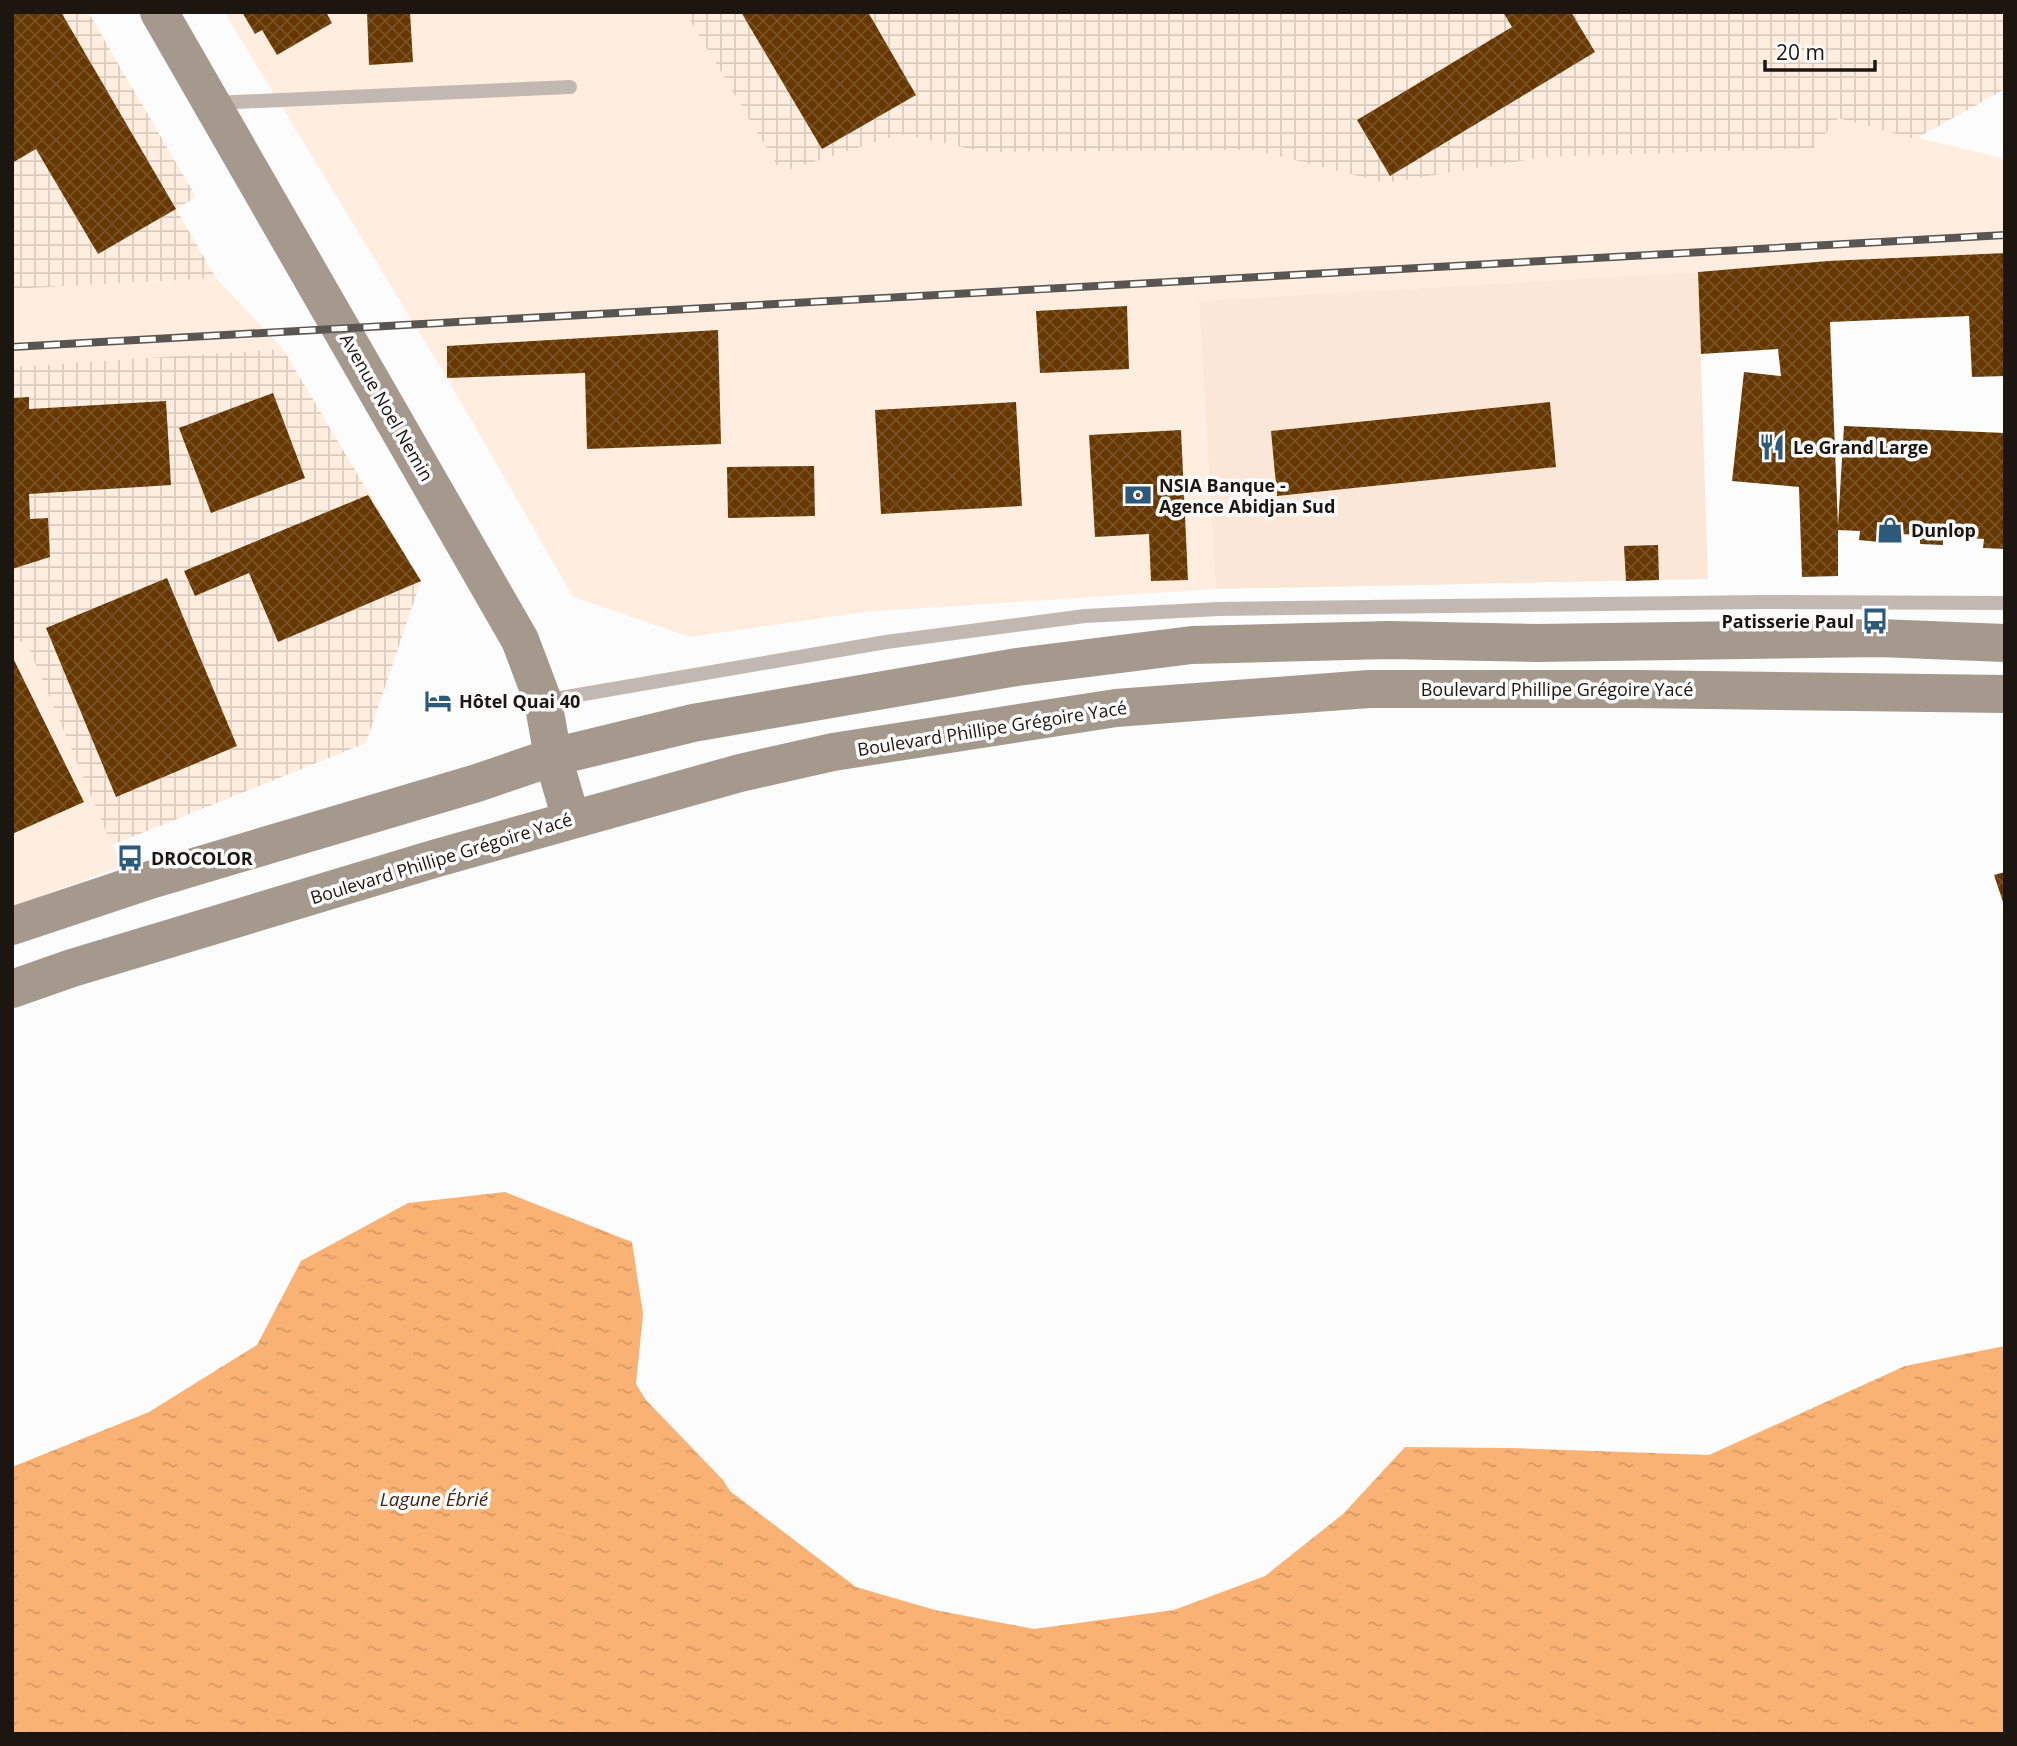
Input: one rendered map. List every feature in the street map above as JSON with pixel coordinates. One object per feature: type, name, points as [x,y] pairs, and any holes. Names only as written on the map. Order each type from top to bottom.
[{"type":"main road","name":"Avenue Noel Nemin","points":[[159,12],[520,640],[543,701],[553,757],[571,819]]},
{"type":"main road","points":[[12,926],[150,880],[464,787],[553,757],[693,723],[1017,667],[1192,645],[1390,640],[1538,643],[1879,638],[2005,643]]},
{"type":"main road","name":"Boulevard Phillipe Grégoire Yacé","points":[[12,989],[72,968],[571,819],[740,773],[833,752],[1116,708],[1369,689],[1637,689],[2005,694]]},
{"type":"lane","points":[[211,103],[570,86]]},
{"type":"lane","points":[[543,701],[886,642],[1085,617],[1219,609],[1761,602],[2005,603]]},
{"type":"shaded area","points":[[12,12],[88,12],[196,197],[176,209],[216,278],[12,289]]},
{"type":"shaded area","points":[[224,12],[685,12],[781,171],[901,134],[984,152],[1254,150],[1386,183],[1546,157],[1838,118],[2005,159],[2005,253],[1828,261],[1698,272],[1200,301],[1216,589],[864,612],[690,637],[573,597],[447,378]]},
{"type":"shaded area","points":[[685,12],[2005,12],[2005,89],[1915,139],[1838,118],[1814,148],[1546,157],[1386,183],[1254,150],[984,152],[901,134],[781,172]]},
{"type":"shaded area","points":[[1698,272],[1708,579],[1216,589],[1199,301]]},
{"type":"shaded area","points":[[216,278],[283,349],[12,367],[12,289]]},
{"type":"shaded area","points":[[283,349],[421,581],[366,743],[112,845],[25,639],[12,649],[12,367]]},
{"type":"shaded area","points":[[25,638],[122,866],[12,907],[12,649]]},
{"type":"water","name":"Lagune Ébrié","points":[[505,1192],[632,1242],[643,1314],[636,1384],[646,1400],[723,1480],[730,1491],[856,1587],[935,1610],[1034,1629],[1174,1610],[1265,1576],[1343,1514],[1405,1447],[1709,1455],[1905,1366],[2005,1346],[2005,1734],[12,1734],[12,1467],[149,1412],[257,1345],[301,1261],[408,1203]]},
{"type":"building","points":[[12,12],[61,12],[176,209],[98,254],[36,149],[12,163]]},
{"type":"building","points":[[242,12],[326,12],[332,23],[277,55],[262,30],[255,34]]},
{"type":"building","points":[[367,12],[410,12],[413,62],[369,65]]},
{"type":"building","points":[[741,12],[868,12],[916,95],[822,149]]},
{"type":"building","points":[[1503,12],[1571,12],[1595,52],[1390,176],[1357,120],[1512,27]]},
{"type":"building","points":[[2005,253],[2005,376],[1972,377],[1969,316],[1830,322],[1838,526],[1844,426],[2005,433],[2005,549],[1983,548],[1984,539],[1943,536],[1943,545],[1920,544],[1920,535],[1879,533],[1879,542],[1859,540],[1860,531],[1838,530],[1838,576],[1802,577],[1799,487],[1732,481],[1744,372],[1781,376],[1778,349],[1701,354],[1698,272],[1828,261]]},
{"type":"building","points":[[1127,306],[1129,369],[1040,373],[1036,311]]},
{"type":"building","points":[[718,330],[721,444],[587,449],[585,373],[447,378],[447,346]]},
{"type":"building","points":[[273,393],[305,478],[211,513],[179,428]]},
{"type":"building","points":[[29,397],[29,409],[166,401],[171,485],[29,494],[30,519],[48,518],[50,557],[12,569],[12,398]]},
{"type":"building","points":[[1016,402],[1022,506],[881,514],[875,410]]},
{"type":"building","points":[[1550,402],[1556,467],[1277,496],[1271,431]]},
{"type":"building","points":[[1181,430],[1188,580],[1151,581],[1149,534],[1095,537],[1089,435]]},
{"type":"building","points":[[814,466],[815,516],[728,518],[727,467]]},
{"type":"building","points":[[368,495],[421,581],[278,642],[249,573],[195,596],[184,571]]},
{"type":"building","points":[[1658,545],[1659,580],[1626,581],[1624,546]]},
{"type":"building","points":[[167,578],[237,746],[116,797],[46,628]]},
{"type":"building","points":[[12,656],[84,802],[12,834]]},
{"type":"building","points":[[2005,872],[2005,905],[2004,905],[1994,875]]},
{"type":"railway","points":[[12,347],[2005,235]]},
{"type":"place","name":"Le Grand Large","points":[[1772,447]]},
{"type":"place","name":"NSIA Banque - Agence Abidjan Sud","points":[[1138,495]]},
{"type":"place","name":"Dunlop","points":[[1890,530]]},
{"type":"place","name":"Patisserie Paul","points":[[1875,621]]},
{"type":"place","name":"Hôtel Quai 40","points":[[438,701]]},
{"type":"place","name":"DROCOLOR","points":[[130,858]]}]
